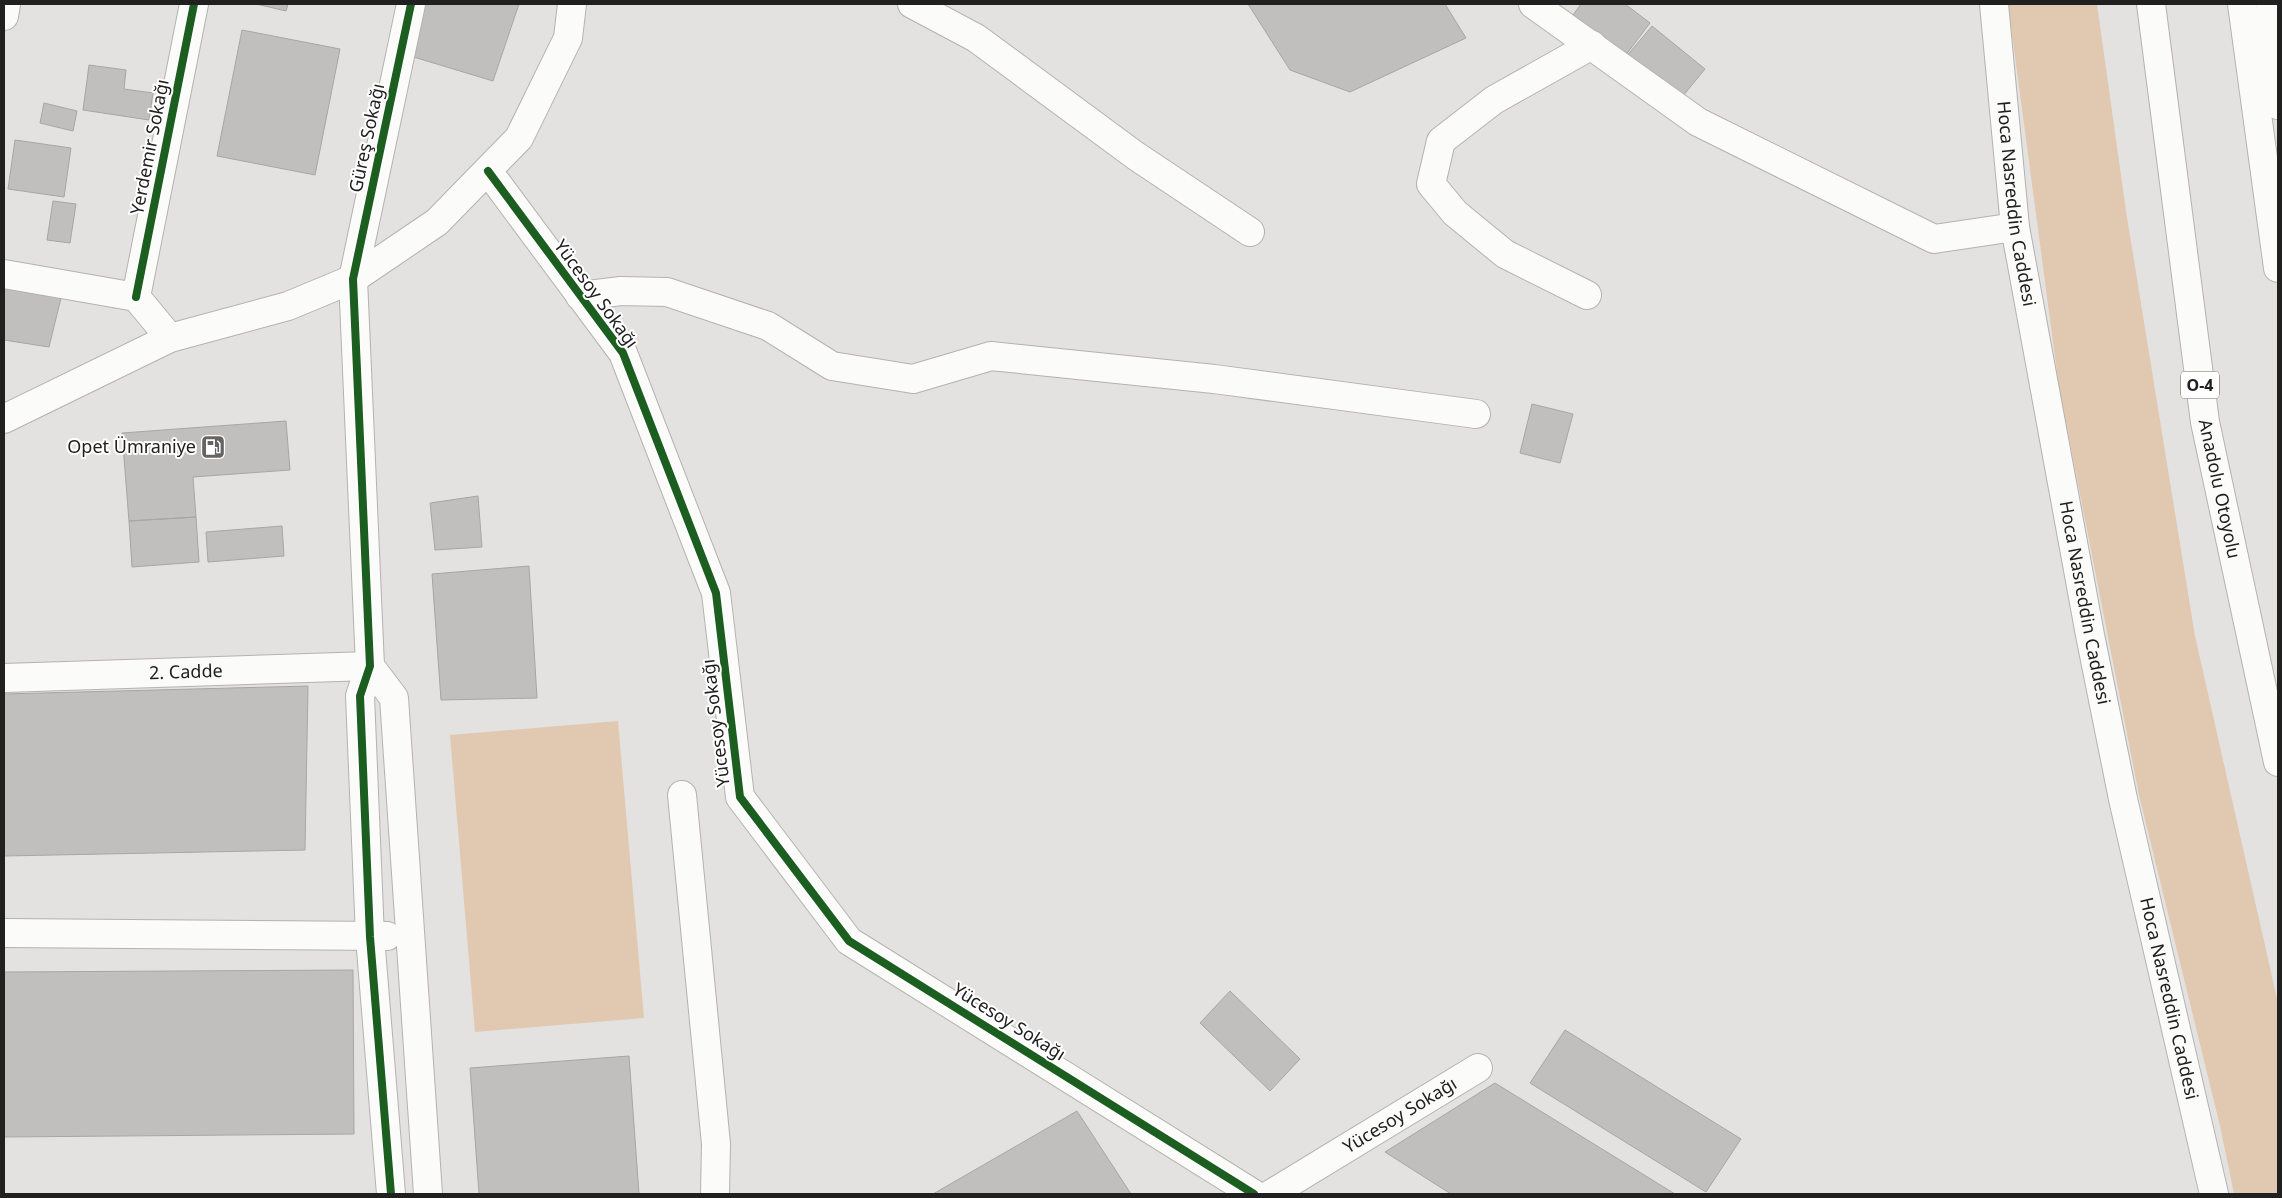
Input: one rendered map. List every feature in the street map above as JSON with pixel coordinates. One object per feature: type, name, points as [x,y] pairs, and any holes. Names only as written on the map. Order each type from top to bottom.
[{"type":"main road","points":[[4,16],[6,4]]},
{"type":"main road","name":"Yerdemir Sokağı","points":[[136,297],[194,4]]},
{"type":"main road","name":"Güreş Sokağı","points":[[370,666],[353,279],[411,4]]},
{"type":"main road","points":[[4,419],[170,338],[288,306],[353,279],[437,222],[520,138],[568,38],[572,4]]},
{"type":"main road","points":[[912,4],[976,38],[1136,156],[1250,232]]},
{"type":"main road","points":[[1533,4],[1698,122],[1934,239],[2015,227]]},
{"type":"main road","name":"Hoca Nasreddin Caddesi","points":[[1994,4],[2015,227],[2123,800],[2214,1194]]},
{"type":"main road","name":"Anadolu Otoyolu","points":[[2151,4],[2205,422],[2278,762]]},
{"type":"main road","points":[[2242,4],[2278,268]]},
{"type":"main road","points":[[2270,4],[2278,105]]},
{"type":"main road","points":[[1587,294],[1505,254],[1454,213],[1432,184],[1441,141],[1494,100],[1592,46]]},
{"type":"main road","name":"Yücesoy Sokağı","points":[[488,171],[623,353],[716,593],[740,797],[850,940],[1254,1194]]},
{"type":"main road","points":[[4,274],[136,297],[170,338]]},
{"type":"main road","points":[[580,296],[621,291],[667,292],[768,326],[832,366],[913,379],[991,356],[1214,379],[1476,414]]},
{"type":"main road","points":[[370,666],[394,698],[428,1194]]},
{"type":"main road","points":[[370,666],[360,696],[370,936],[391,1194]]},
{"type":"main road","name":"2. Cadde","points":[[4,678],[370,666]]},
{"type":"main road","points":[[682,795],[716,1144],[715,1194]]},
{"type":"main road","points":[[4,933],[409,936]]},
{"type":"main road","name":"Yücesoy Sokağı","points":[[1271,1194],[1478,1068]]},
{"type":"shaded area","points":[[2008,4],[2097,4],[2126,211],[2195,636],[2278,1003],[2278,1194],[2234,1194],[2220,1126],[2139,795],[2059,387]]},
{"type":"shaded area","points":[[618,721],[644,1018],[475,1032],[450,735]]},
{"type":"building","points":[[256,4],[288,4],[286,11]]},
{"type":"building","points":[[421,4],[519,4],[493,81],[407,55]]},
{"type":"building","points":[[1248,4],[1445,4],[1466,38],[1350,92],[1290,70]]},
{"type":"building","points":[[1581,4],[1625,4],[1650,23],[1625,56],[1573,15]]},
{"type":"building","points":[[1652,26],[1705,69],[1678,102],[1625,58]]},
{"type":"building","points":[[242,30],[340,49],[315,175],[217,156]]},
{"type":"building","points":[[89,65],[126,70],[124,89],[153,93],[149,120],[83,110]]},
{"type":"building","points":[[44,103],[77,111],[73,131],[40,123]]},
{"type":"building","points":[[15,140],[71,148],[64,197],[8,189]]},
{"type":"building","points":[[53,201],[76,204],[70,243],[47,240]]},
{"type":"building","points":[[4,284],[62,294],[49,347],[4,340]]},
{"type":"building","points":[[1532,404],[1573,414],[1560,463],[1520,453]]},
{"type":"building","points":[[286,421],[290,470],[193,477],[196,517],[129,521],[122,433]]},
{"type":"building","points":[[478,496],[482,547],[435,550],[430,503]]},
{"type":"building","points":[[196,517],[199,562],[132,567],[129,521]]},
{"type":"building","points":[[282,526],[284,556],[208,562],[206,532]]},
{"type":"building","points":[[529,566],[537,698],[441,700],[432,574]]},
{"type":"building","points":[[308,686],[305,850],[4,856],[4,694]]},
{"type":"building","points":[[353,970],[354,1134],[4,1137],[4,972]]},
{"type":"building","points":[[1230,991],[1300,1059],[1270,1091],[1200,1023]]},
{"type":"building","points":[[1565,1030],[1741,1139],[1706,1192],[1530,1083]]},
{"type":"building","points":[[629,1056],[639,1194],[479,1194],[470,1068]]},
{"type":"building","points":[[1495,1083],[1675,1194],[1451,1194],[1385,1152]]},
{"type":"building","points":[[1077,1111],[1131,1194],[933,1194]]},
{"type":"cycle path","points":[[136,297],[194,4]]},
{"type":"cycle path","points":[[391,1194],[370,937],[360,696],[370,666],[353,279],[411,4]]},
{"type":"cycle path","points":[[488,171],[623,353],[716,593],[740,797],[849,941],[1254,1194]]},
{"type":"place","name":"Opet Ümraniye","points":[[213,447]]}]
